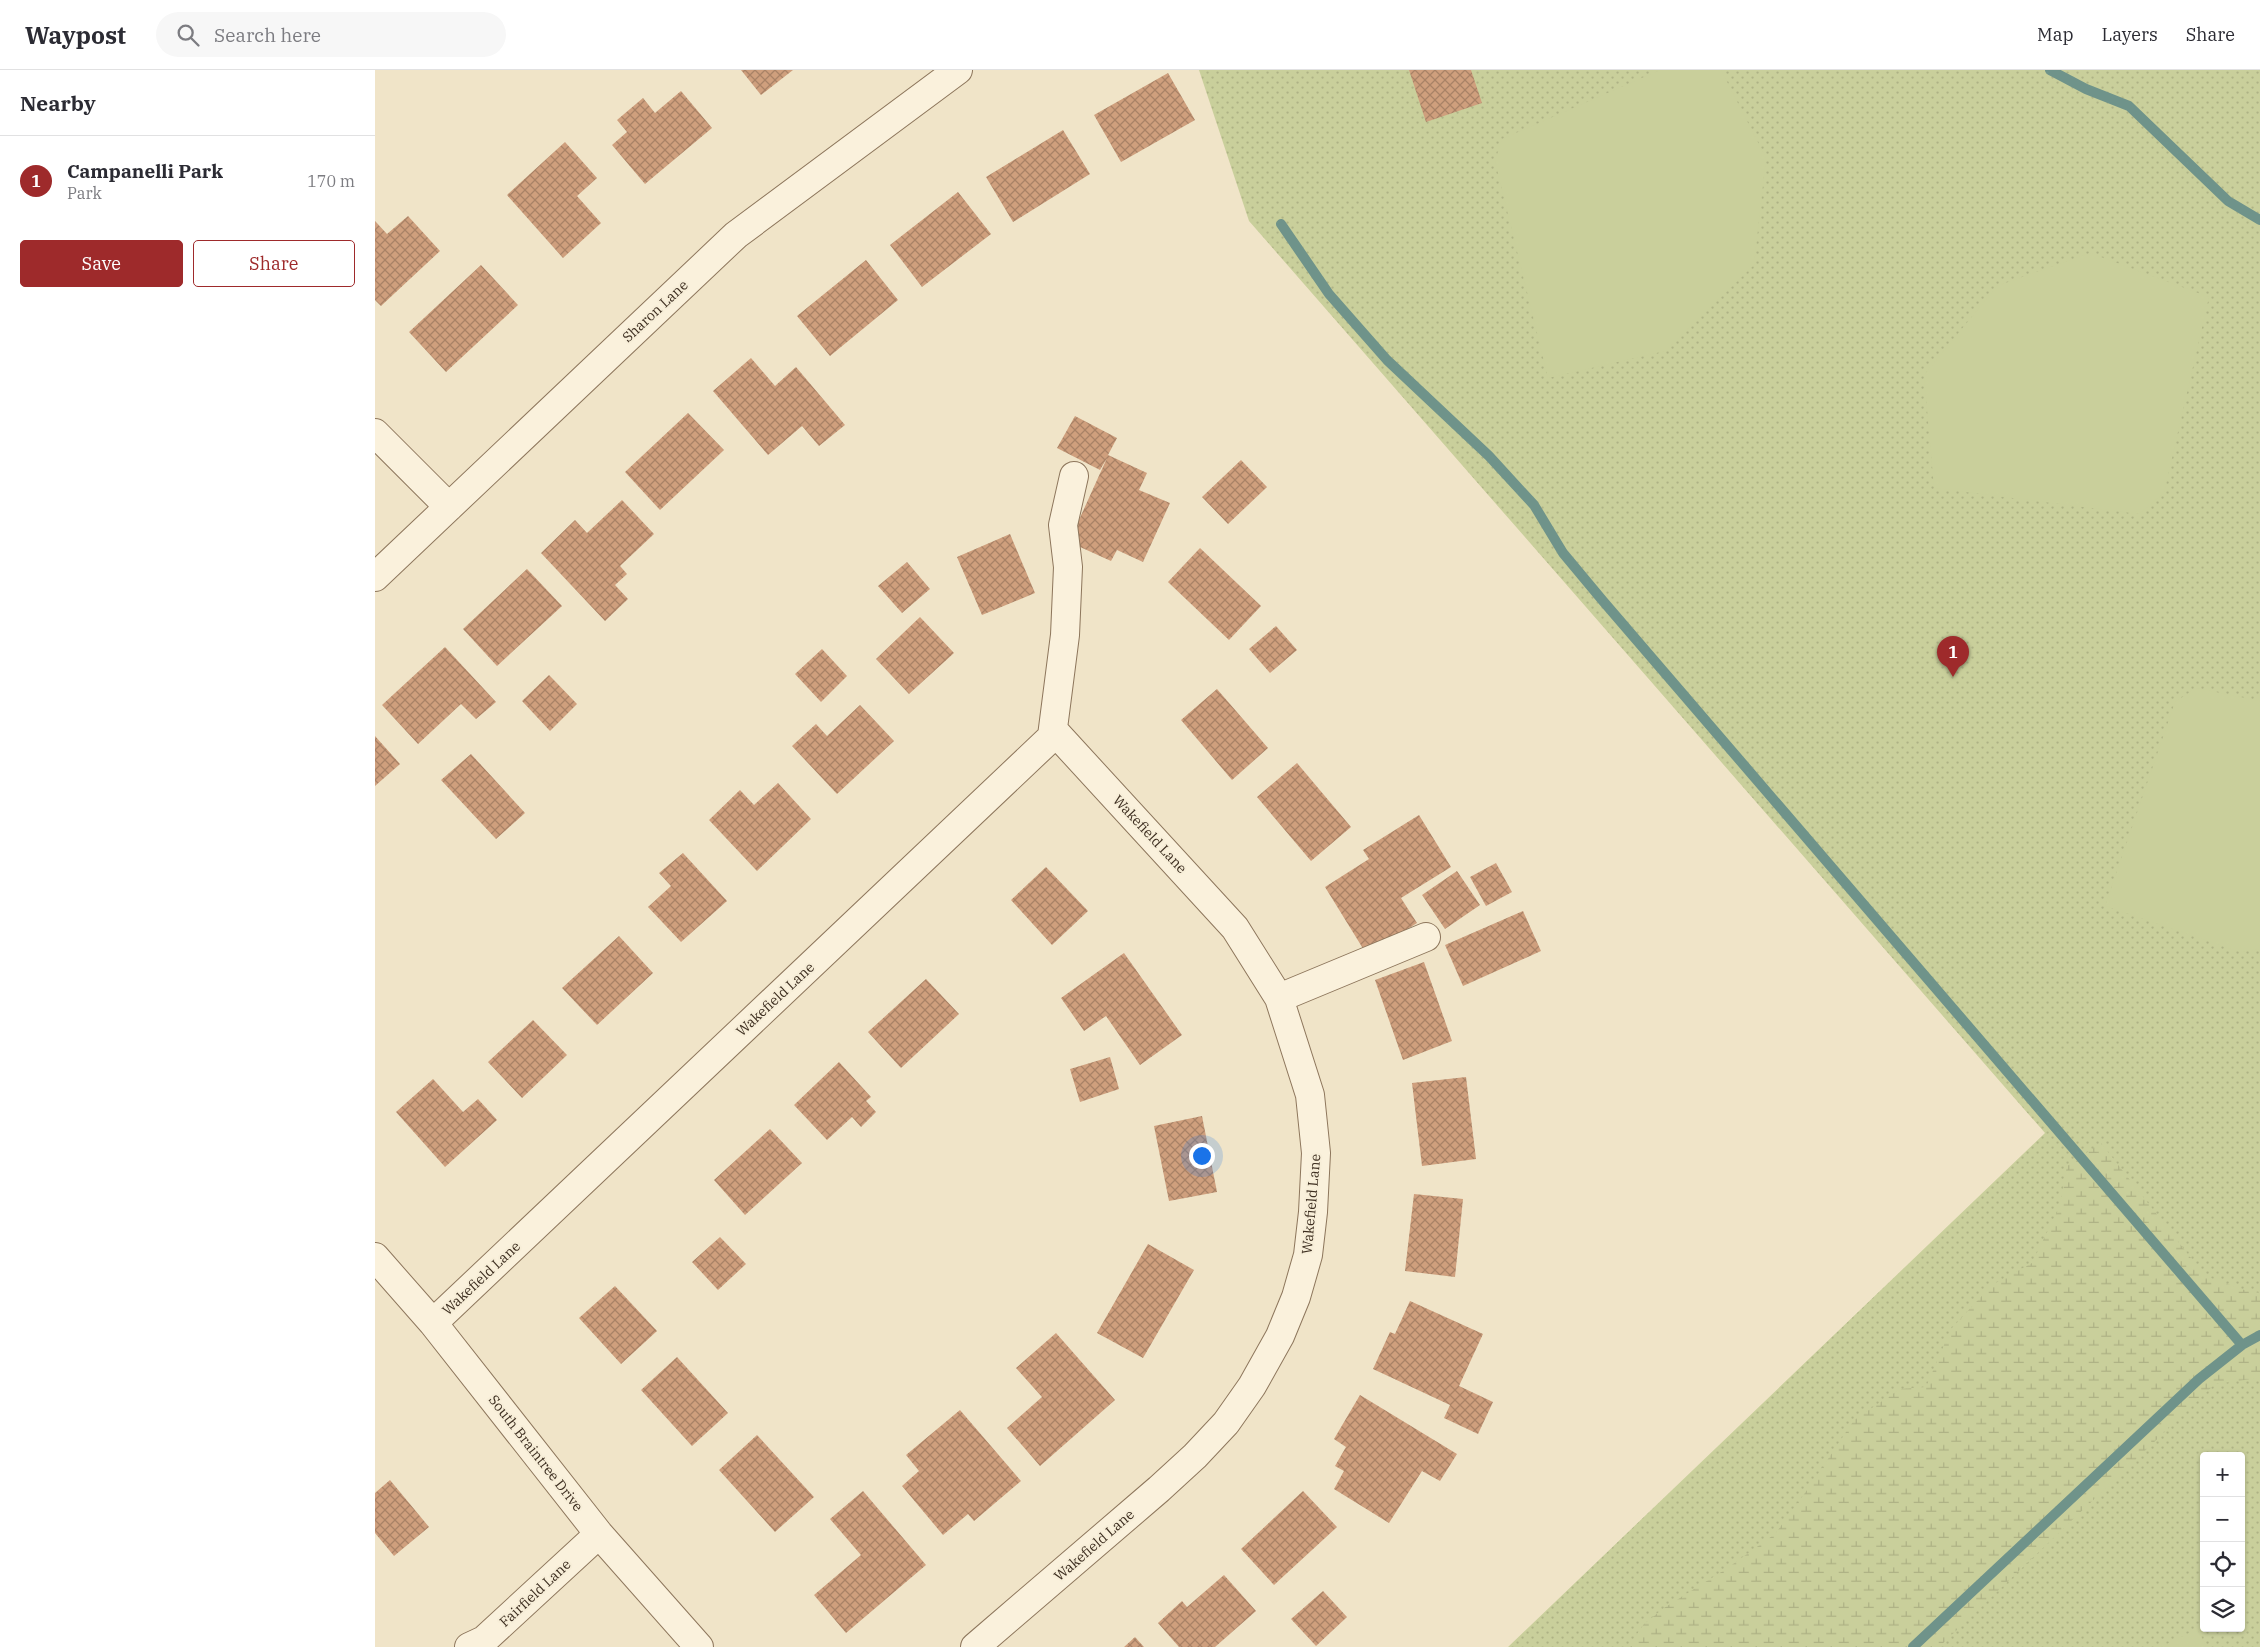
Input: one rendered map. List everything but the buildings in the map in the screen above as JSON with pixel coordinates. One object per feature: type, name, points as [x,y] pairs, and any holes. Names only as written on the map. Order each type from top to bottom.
[{"type":"street","name":"Sharon Lane","points":[[375,577],[736,235],[957,70]]},
{"type":"street","points":[[375,433],[449,507]]},
{"type":"street","points":[[1052,736],[1065,635],[1068,567],[1063,525],[1073,476]]},
{"type":"street","name":"Wakefield Lane","points":[[433,1323],[1056,733],[1206,894],[1235,928],[1279,998],[1310,1095],[1316,1153],[1313,1212],[1308,1255],[1296,1297],[1280,1336],[1252,1386],[1227,1423],[1195,1456],[975,1647]]},
{"type":"street","points":[[1279,998],[1426,937]]},
{"type":"street","name":"South Braintree Drive","points":[[375,1257],[433,1323],[599,1534],[699,1647]]},
{"type":"street","name":"Fairfield Lane","points":[[469,1647],[484,1640],[599,1534]]},
{"type":"green space","points":[[1199,70],[2260,70],[2260,1647],[1508,1647],[2045,1133],[1249,221]]},
{"type":"green space","points":[[1660,70],[1721,70],[1766,158],[1754,265],[1665,351],[1548,378],[1495,161],[1502,139]]},
{"type":"green space","points":[[2090,253],[2209,297],[2164,493],[2139,514],[1934,488],[1924,375],[1997,286]]},
{"type":"green space","points":[[2196,688],[2260,701],[2260,949],[2240,952],[2105,906],[2175,702]]},
{"type":"green space","points":[[2101,1143],[2205,1276],[2247,1291],[2260,1293],[2260,1378],[2215,1384],[1939,1647],[1628,1647],[1644,1624],[1664,1608],[1726,1569],[1775,1534],[1854,1420],[1900,1389],[1926,1387],[1951,1329],[1992,1285],[2032,1263],[2059,1208],[2067,1166]]},
{"type":"green space","points":[[2197,1629],[2207,1647],[2161,1647]]},
{"type":"waterway","points":[[2050,70],[2086,89],[2129,106],[2228,201],[2260,220]]},
{"type":"waterway","points":[[1281,224],[1329,294],[1387,360],[1489,456],[1534,505],[1563,553],[1603,601],[2242,1345]]},
{"type":"waterway","points":[[1913,1647],[2199,1379],[2242,1345],[2260,1335]]},
{"type":"place","name":"Campanelli Park","points":[[1953,677]]}]
